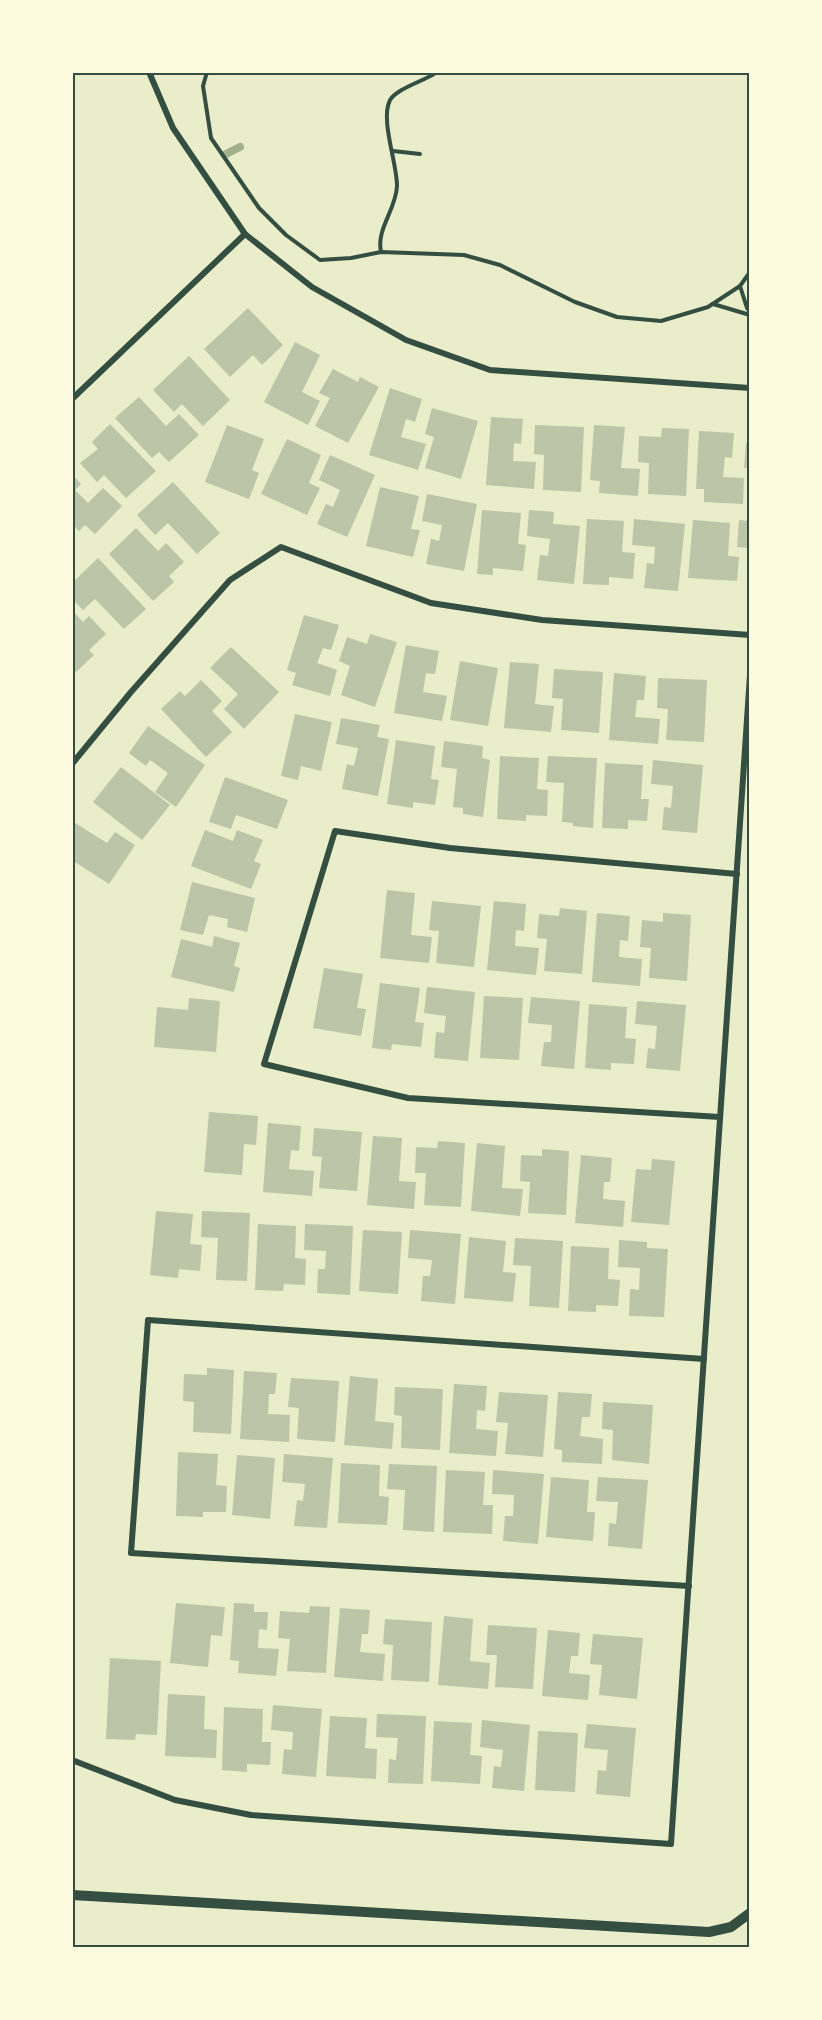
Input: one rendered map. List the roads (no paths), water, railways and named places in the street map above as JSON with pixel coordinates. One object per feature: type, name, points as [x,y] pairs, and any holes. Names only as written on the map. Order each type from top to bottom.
[{"type":"street","points":[[150,72],[173,128],[245,234],[312,287],[406,340],[490,370],[750,388]]},
{"type":"street","points":[[72,399],[245,234]]},
{"type":"street","points":[[72,764],[131,692],[230,580],[281,547],[431,603],[542,620],[750,635]]},
{"type":"street","points":[[72,1760],[176,1800],[251,1815],[671,1844],[750,675]]},
{"type":"street","points":[[720,1117],[408,1098],[264,1064],[335,831],[450,848],[737,874]]},
{"type":"street","points":[[689,1586],[131,1553],[148,1320],[704,1359]]},
{"type":"street","points":[[72,1895],[709,1932],[731,1927],[750,1913]]},
{"type":"waterway","points":[[226,154],[240,147]]}]
